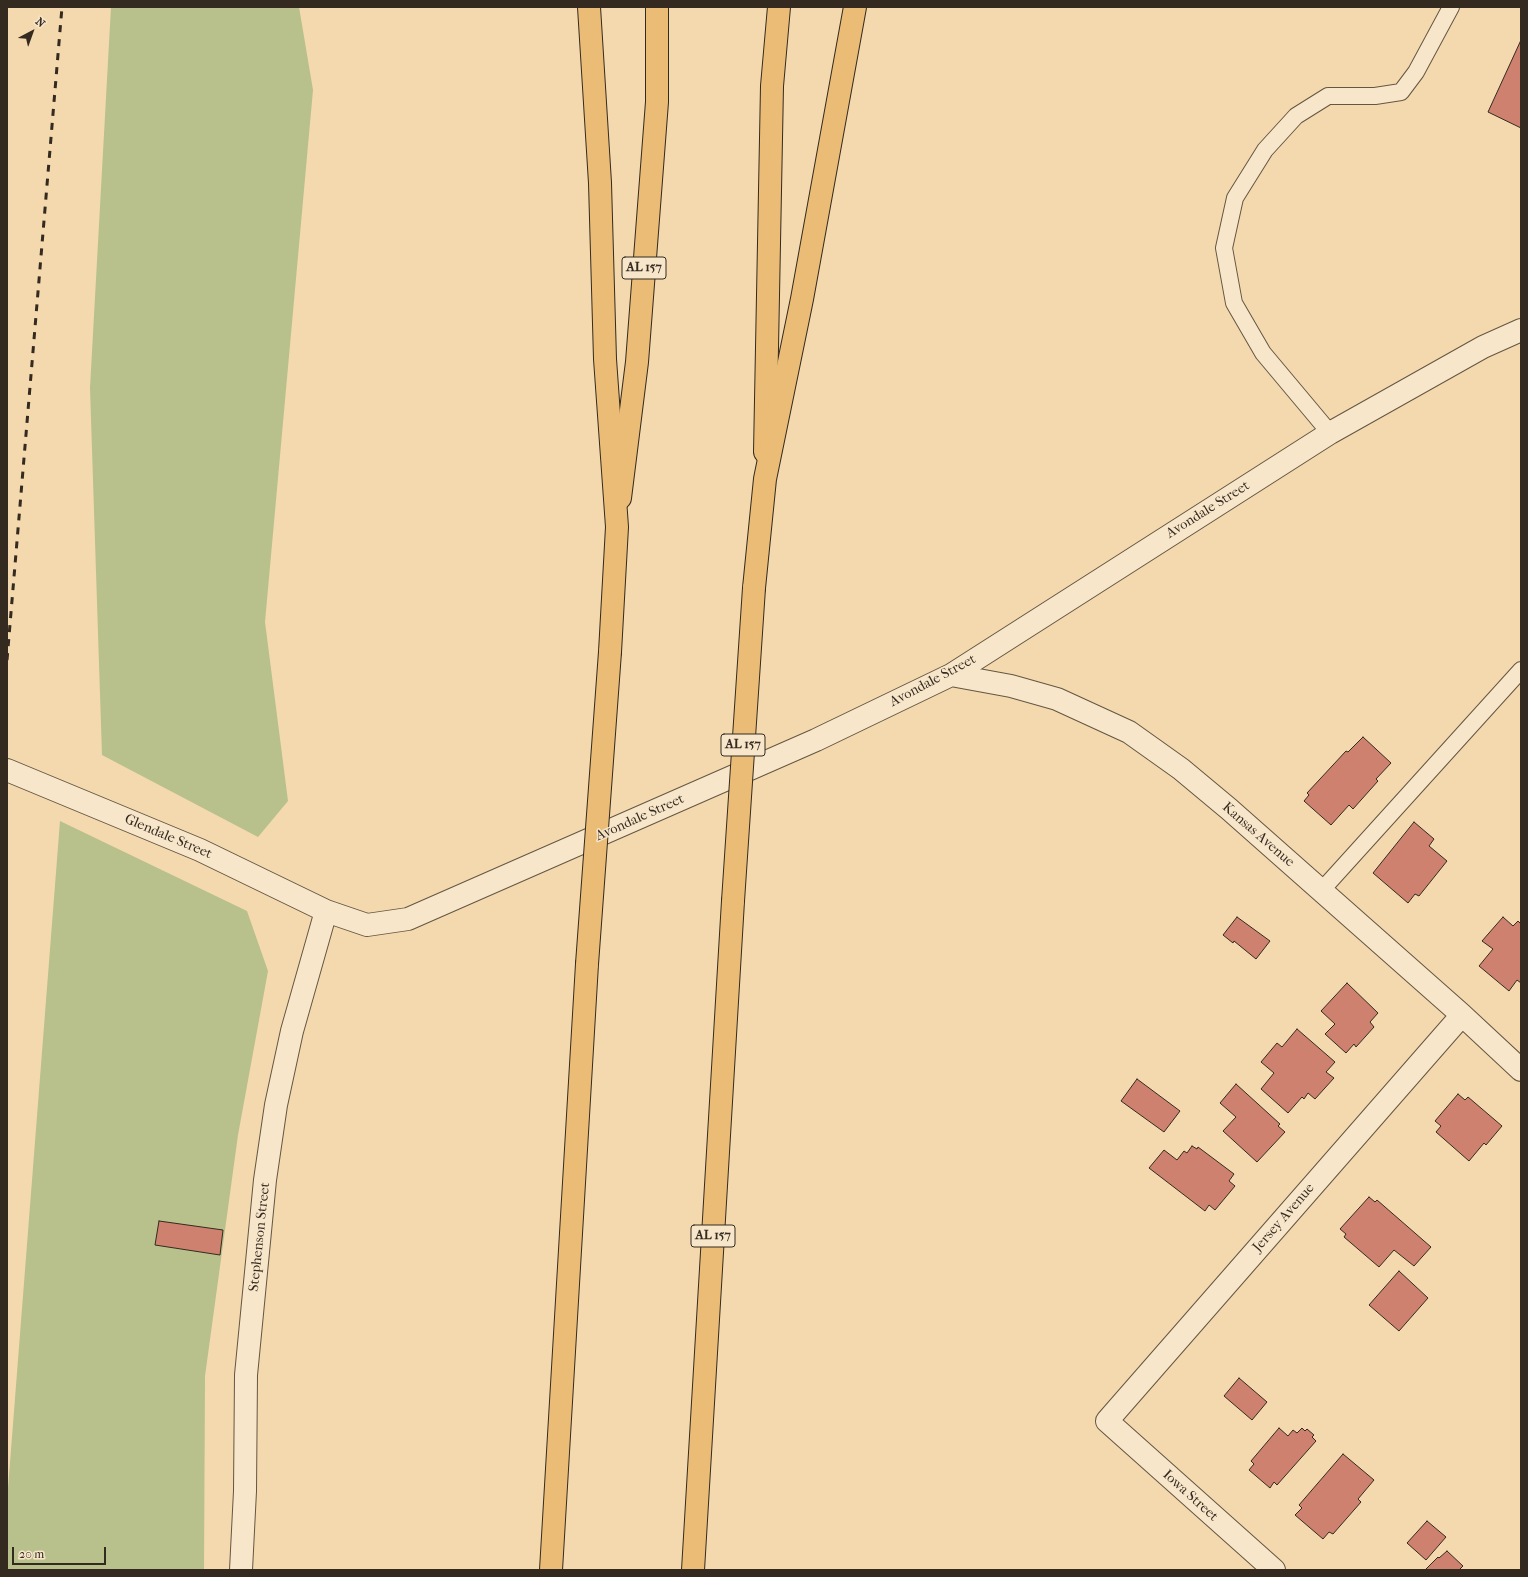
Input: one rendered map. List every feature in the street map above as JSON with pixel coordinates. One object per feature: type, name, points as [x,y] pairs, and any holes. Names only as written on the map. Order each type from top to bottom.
[{"type":"main road","points":[[589,7],[600,182],[605,360],[617,527]]},
{"type":"main road","name":"AL 157","points":[[551,1570],[587,964],[610,652],[617,527],[637,362],[657,102],[657,7]]},
{"type":"main road","name":"AL 157","points":[[693,1570],[732,901],[754,588],[765,480],[772,86],[779,7]]},
{"type":"main road","points":[[765,480],[802,299],[855,7]]},
{"type":"street","name":"Avondale Street","points":[[326,911],[367,925],[408,919],[816,740],[951,675],[1330,433],[1483,347],[1521,330]]},
{"type":"street","name":"Kansas Avenue","points":[[951,675],[1011,686],[1057,699],[1129,732],[1181,769],[1462,1015],[1521,1070]]},
{"type":"street","name":"Glendale Street","points":[[7,770],[200,850],[326,911]]},
{"type":"street","name":"Stephenson Street","points":[[241,1570],[246,1375],[265,1180],[276,1104],[292,1031],[326,911]]},
{"type":"street","name":"Jersey Avenue","points":[[1107,1421],[1462,1015]]},
{"type":"street","name":"Iowa Street","points":[[1107,1421],[1274,1570]]},
{"type":"lane","points":[[1330,433],[1263,353],[1234,303],[1224,248],[1235,198],[1265,150],[1296,116],[1328,96],[1376,96],[1401,92],[1416,72],[1451,7]]},
{"type":"lane","points":[[1320,890],[1521,670]]},
{"type":"green space","points":[[111,7],[299,7],[313,90],[265,622],[288,801],[258,837],[102,755],[90,388]]},
{"type":"green space","points":[[60,821],[247,911],[268,971],[238,1135],[205,1376],[204,1570],[7,1570],[7,1501]]},
{"type":"building","points":[[1521,40],[1521,128],[1488,112]]},
{"type":"building","points":[[1363,737],[1391,763],[1376,779],[1378,781],[1353,809],[1349,805],[1331,825],[1304,801],[1309,795],[1307,793],[1346,751],[1348,752]]},
{"type":"building","points":[[1414,822],[1434,839],[1429,846],[1447,861],[1419,896],[1415,894],[1408,903],[1373,873]]},
{"type":"building","points":[[1237,917],[1270,941],[1256,959],[1234,941],[1233,943],[1223,935]]},
{"type":"building","points":[[1503,917],[1513,926],[1518,921],[1521,924],[1521,983],[1517,980],[1509,991],[1479,966],[1493,949],[1482,941]]},
{"type":"building","points":[[1347,983],[1378,1013],[1370,1022],[1374,1027],[1356,1047],[1354,1044],[1346,1053],[1325,1034],[1335,1024],[1321,1011]]},
{"type":"building","points":[[1297,1029],[1335,1062],[1326,1072],[1334,1078],[1315,1099],[1308,1093],[1304,1099],[1302,1097],[1288,1113],[1261,1089],[1274,1073],[1261,1062],[1277,1043],[1282,1047]]},
{"type":"building","points":[[1137,1079],[1180,1111],[1164,1132],[1121,1101]]},
{"type":"building","points":[[1236,1084],[1280,1124],[1278,1126],[1285,1132],[1257,1162],[1223,1131],[1236,1117],[1220,1103]]},
{"type":"building","points":[[1458,1094],[1465,1100],[1468,1097],[1502,1126],[1486,1145],[1484,1143],[1469,1161],[1436,1132],[1441,1126],[1435,1121]]},
{"type":"building","points":[[1192,1146],[1197,1149],[1198,1147],[1234,1174],[1229,1181],[1235,1186],[1215,1210],[1209,1205],[1205,1211],[1149,1168],[1164,1150],[1177,1160],[1184,1151],[1187,1153]]},
{"type":"building","points":[[1369,1197],[1375,1202],[1377,1200],[1431,1247],[1414,1266],[1394,1250],[1379,1267],[1344,1237],[1346,1234],[1340,1229]]},
{"type":"building","points":[[159,1221],[223,1230],[220,1255],[155,1245]]},
{"type":"building","points":[[1399,1271],[1428,1298],[1399,1331],[1369,1305]]},
{"type":"building","points":[[1239,1378],[1267,1402],[1252,1420],[1224,1396]]},
{"type":"building","points":[[1279,1428],[1288,1436],[1293,1430],[1297,1433],[1302,1428],[1305,1431],[1307,1429],[1314,1435],[1312,1437],[1316,1441],[1277,1485],[1274,1482],[1270,1488],[1249,1470],[1254,1464],[1251,1461]]},
{"type":"building","points":[[1343,1454],[1374,1480],[1358,1499],[1361,1502],[1333,1534],[1329,1532],[1323,1539],[1295,1515],[1302,1508],[1299,1505]]},
{"type":"building","points":[[1427,1521],[1446,1537],[1426,1560],[1407,1543]]},
{"type":"building","points":[[1447,1551],[1463,1566],[1459,1570],[1425,1570],[1438,1557],[1439,1558]]},
{"type":"railway","points":[[7,660],[62,7]]}]
